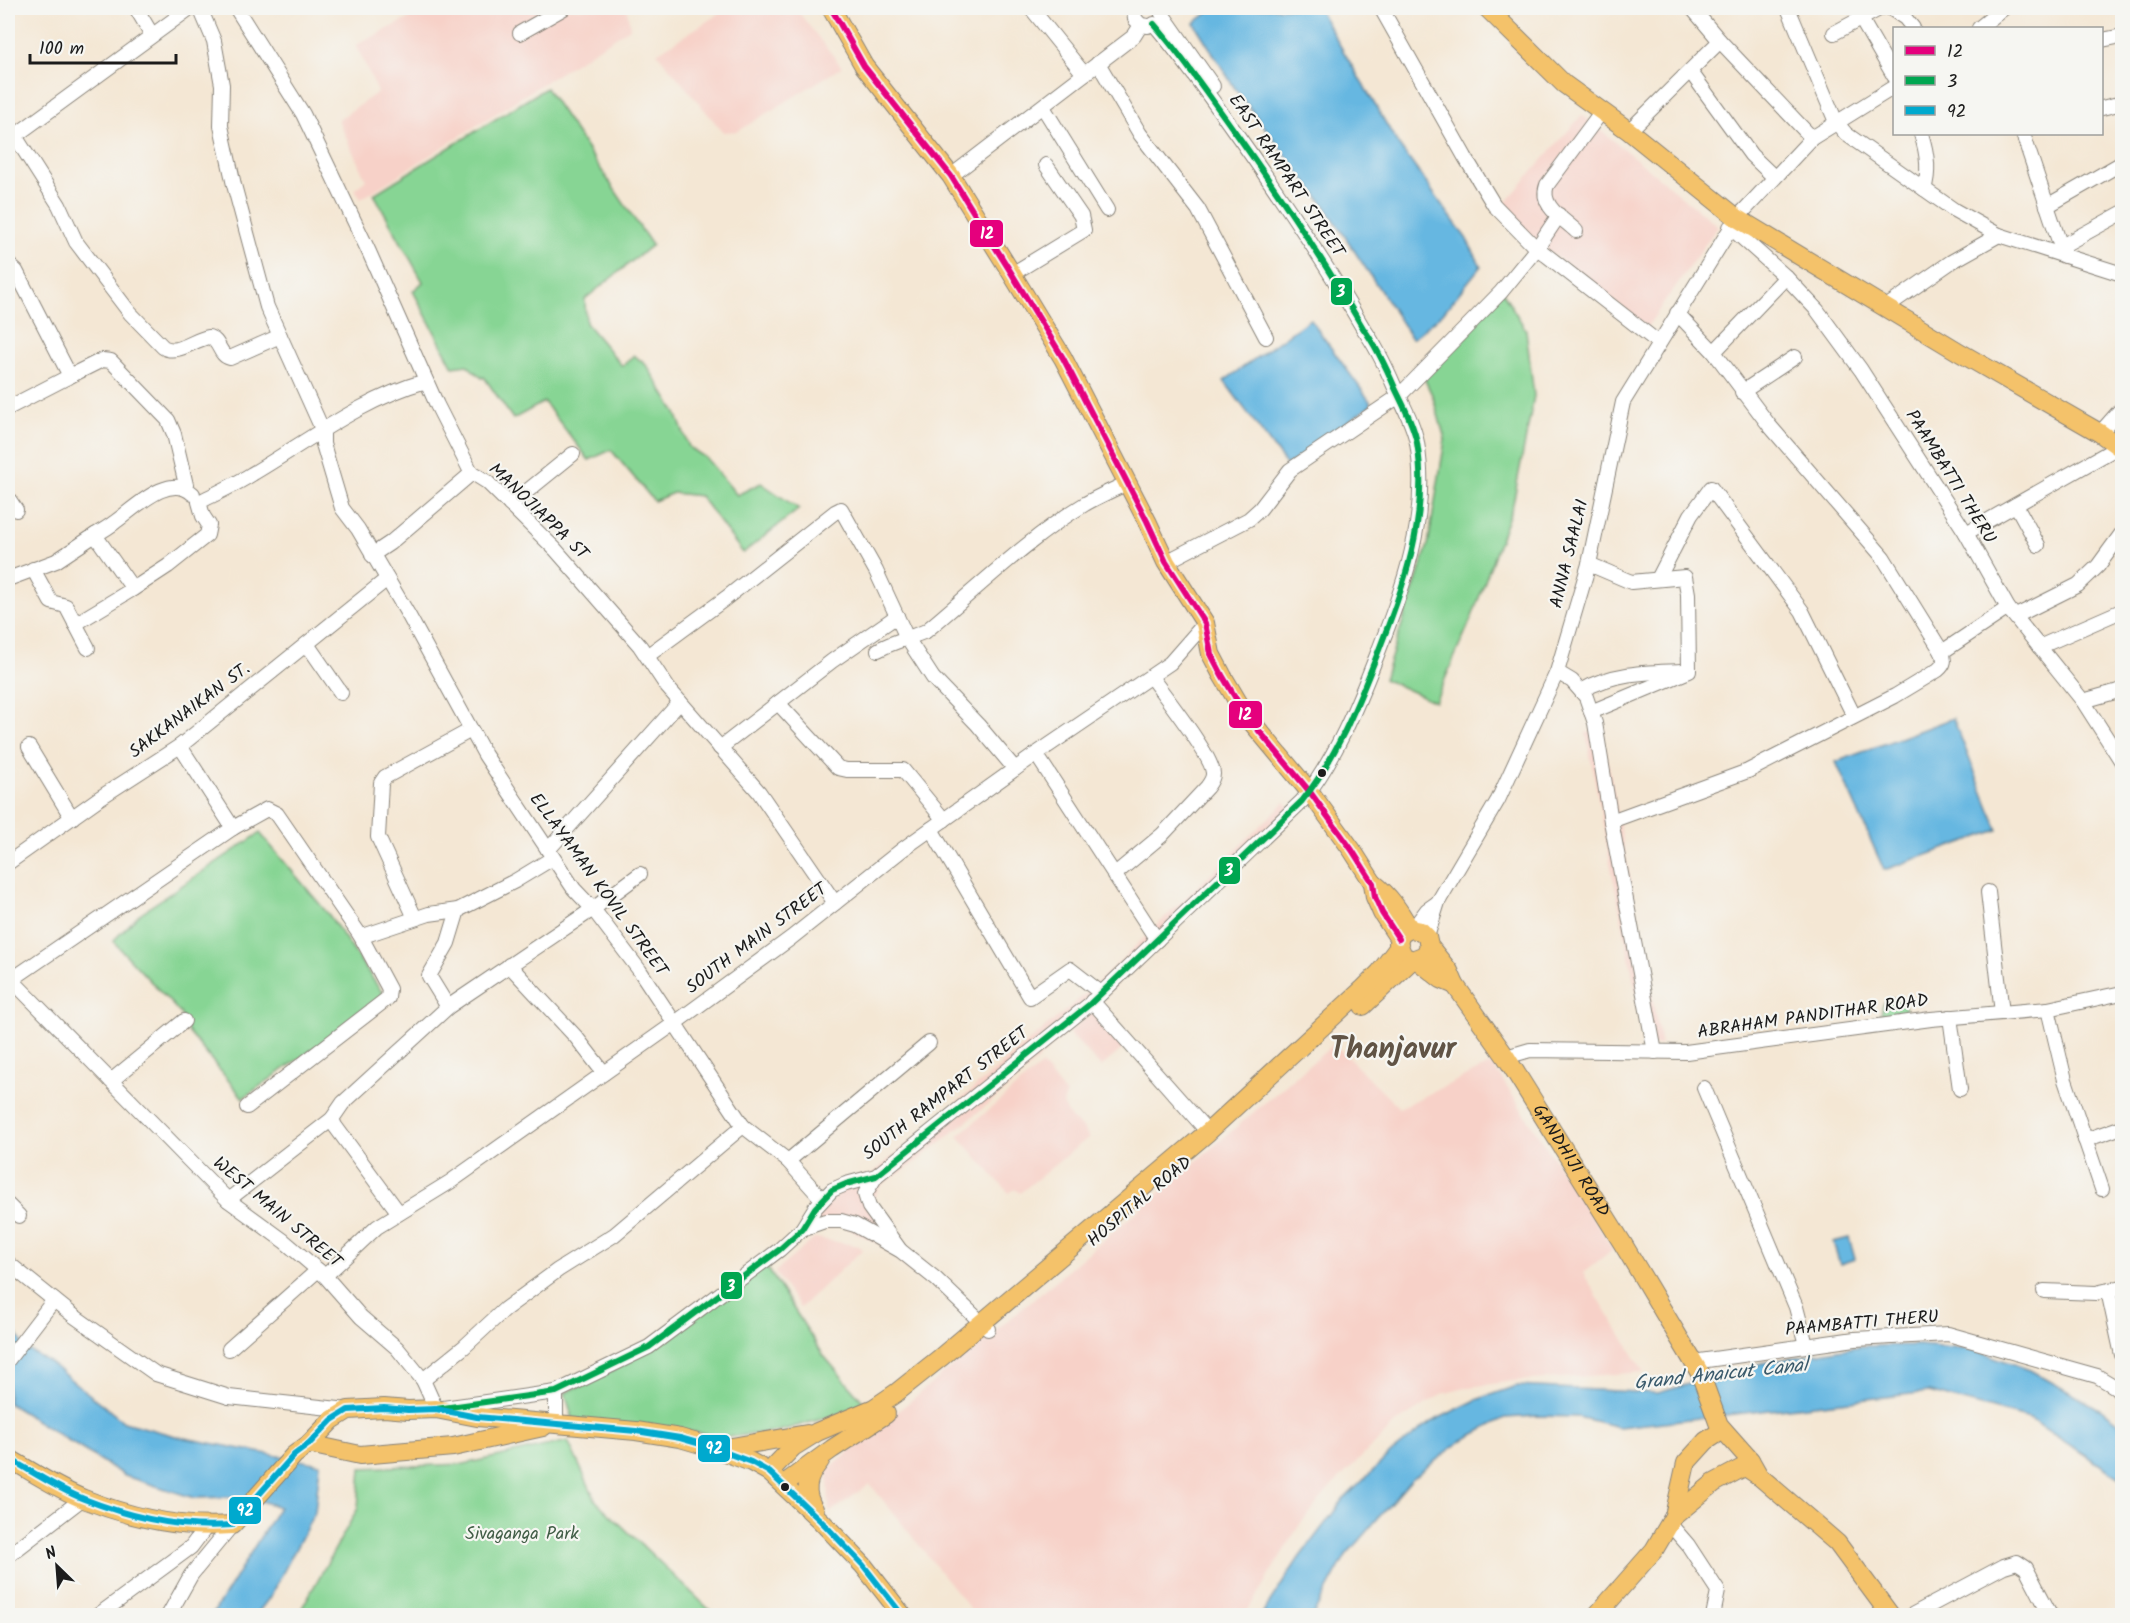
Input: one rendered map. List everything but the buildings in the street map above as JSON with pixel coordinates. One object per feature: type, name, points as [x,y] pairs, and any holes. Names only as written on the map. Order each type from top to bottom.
[{"type":"main road","points":[[831,8],[864,66],[951,177],[1012,274],[1063,358],[1166,562],[1205,623]]},
{"type":"main road","points":[[1487,8],[1564,84],[1629,130],[1734,222],[1886,307],[2100,433],[2120,448]]},
{"type":"main road","name":"GANDHIJI ROAD","points":[[1205,623],[1211,654],[1245,714],[1310,792],[1352,850],[1373,883],[1375,897],[1382,913],[1413,943],[1441,979],[1455,985],[1506,1057],[1592,1193],[1680,1340],[1697,1370],[1717,1429]]},
{"type":"main road","name":"HOSPITAL ROAD","points":[[832,1449],[904,1401],[984,1326],[1208,1132],[1413,943]]},
{"type":"main road","name":"HOSPITAL ROAD","points":[[817,1432],[874,1408],[984,1326],[1218,1137],[1323,1044],[1413,943]]},
{"type":"main road","points":[[8,1458],[82,1498],[114,1510],[170,1524],[206,1527],[232,1525],[294,1455],[309,1444],[332,1420],[348,1410],[436,1408],[477,1417],[636,1431],[680,1438],[751,1462],[769,1472],[784,1484],[863,1565],[903,1616]]},
{"type":"main road","points":[[309,1444],[360,1455],[453,1447],[556,1424]]},
{"type":"main road","points":[[1596,1616],[1654,1550],[1671,1520],[1686,1463],[1717,1429],[1751,1468],[1837,1544],[1891,1616]]},
{"type":"main road","points":[[711,1447],[732,1447],[817,1432]]},
{"type":"main road","points":[[769,1472],[793,1447],[817,1432]]},
{"type":"main road","points":[[784,1484],[832,1449]]},
{"type":"main road","points":[[821,1521],[808,1500],[806,1490],[813,1470],[832,1449]]},
{"type":"main road","points":[[1671,1520],[1714,1483],[1751,1468]]},
{"type":"street","points":[[136,8],[152,35]]},
{"type":"street","points":[[190,8],[11,139],[59,205],[76,242],[130,313],[163,347],[176,350],[209,337],[217,342],[222,354],[230,358],[280,336]]},
{"type":"street","name":"ELLAYAMAN KOVIL STREET","points":[[200,8],[214,41],[222,86],[221,126],[234,185],[267,306],[320,425],[323,444],[342,508],[358,529],[409,616],[485,755],[574,889],[621,945],[743,1126],[788,1161],[822,1199]]},
{"type":"street","name":"MANOJIAPPA ST","points":[[237,8],[303,114],[369,252],[426,381],[472,473],[487,482],[555,549],[647,656],[668,688],[759,792],[835,903]]},
{"type":"street","points":[[520,33],[564,8]]},
{"type":"street","points":[[1031,8],[1084,74]]},
{"type":"street","points":[[1134,8],[1135,19],[1154,17]]},
{"type":"street","points":[[1381,8],[1484,190],[1511,224],[1537,248],[1659,343]]},
{"type":"street","points":[[1692,8],[1720,41],[1812,138]]},
{"type":"street","points":[[1788,8],[1836,122],[1846,134],[1954,210],[1999,235],[2062,252],[2122,274]]},
{"type":"street","points":[[1834,33],[1881,8]]},
{"type":"street","points":[[1890,8],[1905,18],[1912,27]]},
{"type":"street","points":[[1980,27],[2004,8]]},
{"type":"street","points":[[951,177],[1134,36],[1154,17]]},
{"type":"street","points":[[1154,17],[1276,175],[1346,283],[1370,328],[1417,441],[1420,502],[1409,565],[1362,693],[1338,744],[1310,792]]},
{"type":"street","points":[[1861,19],[1893,74]]},
{"type":"street","points":[[2103,40],[2122,36]]},
{"type":"street","points":[[1629,130],[1720,41]]},
{"type":"street","points":[[1098,63],[1140,134],[1198,209],[1266,337]]},
{"type":"street","points":[[1690,71],[1746,148],[1774,177]]},
{"type":"street","name":"ANNA SAALAI","points":[[1413,943],[1498,800],[1557,672],[1590,564],[1623,402],[1734,222],[1812,138],[1893,88]]},
{"type":"street","points":[[2103,108],[2122,103]]},
{"type":"street","points":[[1043,107],[1107,210]]},
{"type":"street","points":[[1576,231],[1546,203],[1545,192],[1547,185],[1602,111]]},
{"type":"street","points":[[1921,135],[1927,162],[1924,189]]},
{"type":"street","points":[[2023,135],[2062,252]]},
{"type":"street","points":[[2047,206],[2122,164]]},
{"type":"street","points":[[1012,274],[1084,230],[1081,216],[1046,165]]},
{"type":"street","points":[[2062,252],[2122,213]]},
{"type":"street","points":[[1166,562],[1249,519],[1256,514],[1290,470],[1399,396],[1501,292],[1537,248],[1559,215]]},
{"type":"street","name":"PAAMBATTI THERU","points":[[1734,222],[1817,309],[1861,370],[1966,533],[2012,612],[2083,701],[2122,762]]},
{"type":"street","points":[[1886,307],[1941,269],[1999,235]]},
{"type":"street","points":[[8,264],[16,271],[70,376]]},
{"type":"street","points":[[1714,352],[1786,277]]},
{"type":"street","points":[[1611,820],[1748,771],[1895,696],[1938,670],[1943,666],[1945,660],[1883,557],[1743,392],[1714,352],[1677,313]]},
{"type":"street","points":[[1743,392],[1795,357]]},
{"type":"street","points":[[8,408],[102,360],[111,361],[168,420],[174,434],[187,489],[199,502],[203,516],[209,525],[207,536],[168,566],[75,624]]},
{"type":"street","points":[[199,502],[250,476],[320,425],[426,381]]},
{"type":"street","points":[[2100,433],[2122,408]]},
{"type":"street","points":[[1966,533],[2120,448]]},
{"type":"street","points":[[510,505],[573,454]]},
{"type":"street","points":[[374,558],[472,473]]},
{"type":"street","points":[[878,650],[891,642],[926,631],[1007,562],[1062,520],[1086,503],[1127,483]]},
{"type":"street","points":[[8,579],[56,561],[148,497],[169,487],[187,489]]},
{"type":"street","points":[[1658,579],[1691,515],[1711,488],[1802,611],[1854,716]]},
{"type":"street","points":[[8,498],[16,510]]},
{"type":"street","points":[[2016,505],[2038,545]]},
{"type":"street","points":[[647,656],[841,509],[876,571],[907,638],[933,678],[978,724],[1015,769]]},
{"type":"street","points":[[1942,652],[2012,612],[2078,585],[2098,566],[2122,533]]},
{"type":"street","points":[[95,535],[133,589]]},
{"type":"street","points":[[1590,564],[1631,582],[1685,577],[1688,594],[1689,671]]},
{"type":"street","points":[[33,569],[51,602],[65,605],[88,648]]},
{"type":"street","name":"SAKKANAIKAN ST.","points":[[8,863],[180,746],[387,579]]},
{"type":"street","points":[[2039,647],[2119,612]]},
{"type":"street","points":[[720,748],[847,650],[897,616]]},
{"type":"street","name":"SOUTH MAIN STREET","points":[[229,1349],[377,1227],[450,1182],[675,1023],[944,820],[1035,754],[1170,663],[1205,623]]},
{"type":"street","points":[[307,644],[340,693]]},
{"type":"street","points":[[1581,691],[1595,683],[1637,672],[1689,671]]},
{"type":"street","points":[[1591,712],[1689,671]]},
{"type":"street","points":[[1557,672],[1572,681],[1586,697],[1595,723],[1655,1052]]},
{"type":"street","points":[[1114,875],[1171,827],[1212,780],[1213,774],[1207,757],[1151,677]]},
{"type":"street","points":[[2083,701],[2122,690]]},
{"type":"street","points":[[360,935],[415,918],[458,910],[515,881],[550,854],[680,702]]},
{"type":"street","points":[[778,703],[838,768],[903,770],[944,820]]},
{"type":"street","points":[[415,918],[378,837],[381,783],[385,777],[471,730]]},
{"type":"street","points":[[180,746],[233,828]]},
{"type":"street","points":[[29,747],[72,818]]},
{"type":"street","points":[[1035,754],[1157,940]]},
{"type":"street","name":"SOUTH RAMPART STREET","points":[[436,1408],[556,1392],[657,1342],[779,1250],[802,1229],[822,1199],[832,1190],[876,1176],[1097,997],[1310,792]]},
{"type":"street","points":[[9,978],[233,828],[262,810],[273,810],[360,935],[390,989],[388,998],[247,1107]]},
{"type":"street","points":[[932,829],[1030,997],[1070,969],[1097,997],[1208,1132]]},
{"type":"street","points":[[228,1200],[332,1119],[343,1102],[448,1007],[593,909],[640,874]]},
{"type":"street","points":[[1988,892],[2002,1013]]},
{"type":"street","points":[[448,1007],[429,976],[448,943],[458,910]]},
{"type":"street","points":[[509,965],[576,1037],[604,1073]]},
{"type":"street","name":"WEST MAIN STREET","points":[[9,978],[228,1200],[284,1241],[322,1273],[361,1317],[397,1348],[423,1380],[436,1408]]},
{"type":"street","name":"ABRAHAM PANDITHAR ROAD","points":[[1506,1057],[1530,1050],[1686,1052],[1950,1017],[2048,1009],[2122,993]]},
{"type":"street","points":[[2048,1009],[2066,1080],[2102,1189]]},
{"type":"street","points":[[1950,1017],[1960,1089]]},
{"type":"street","points":[[111,1081],[184,1021]]},
{"type":"street","points":[[788,1161],[929,1043]]},
{"type":"street","points":[[1704,1088],[1796,1307],[1806,1345]]},
{"type":"street","points":[[332,1119],[399,1213]]},
{"type":"street","points":[[423,1380],[464,1347],[505,1309],[558,1270],[614,1235],[743,1126]]},
{"type":"street","points":[[2085,1140],[2122,1127]]},
{"type":"street","points":[[876,1176],[865,1194],[870,1207],[901,1251]]},
{"type":"street","points":[[8,1205],[19,1216]]},
{"type":"street","points":[[802,1229],[825,1221],[841,1221],[855,1225],[901,1251],[936,1279],[984,1326]]},
{"type":"street","points":[[8,1263],[54,1300],[156,1374],[229,1397],[348,1410]]},
{"type":"street","points":[[2044,1291],[2097,1293],[2122,1287]]},
{"type":"street","points":[[2108,1290],[2122,1355]]},
{"type":"street","points":[[8,1360],[54,1300]]},
{"type":"street","name":"PAAMBATTI THERU","points":[[1697,1370],[1806,1345],[1855,1339],[1948,1334],[2097,1376],[2121,1390]]},
{"type":"street","points":[[556,1392],[556,1424]]},
{"type":"street","points":[[8,1556],[82,1498]]},
{"type":"street","points":[[1671,1520],[1718,1591],[1713,1616]]},
{"type":"street","points":[[168,1616],[192,1575],[232,1525]]},
{"type":"street","points":[[98,1616],[191,1547],[206,1527]]},
{"type":"street","points":[[1910,1616],[2004,1566],[2017,1562],[2026,1568],[2051,1616]]},
{"type":"shaded area","points":[[430,8],[627,8],[630,28],[361,199],[355,189],[366,180],[338,120],[378,92],[356,45]]},
{"type":"shaded area","points":[[728,8],[795,8],[842,67],[738,131],[723,132],[657,53]]},
{"type":"shaded area","points":[[1582,115],[1718,226],[1647,327],[1498,211]]},
{"type":"shaded area","points":[[1602,729],[1661,1045],[1647,1045],[1609,857],[1586,733]]},
{"type":"shaded area","points":[[1285,802],[1295,813],[1008,1088],[912,1165],[881,1185],[873,1199],[873,1212],[927,1269],[919,1279],[880,1245],[841,1225],[803,1236],[819,1211],[832,1202],[845,1186],[872,1174],[1090,990]]},
{"type":"shaded area","points":[[1095,1009],[1126,1046],[1101,1067],[1069,1033]]},
{"type":"shaded area","points":[[1334,1044],[1399,1108],[1492,1064],[1613,1249],[1583,1273],[1644,1372],[1514,1381],[1469,1387],[1442,1394],[1396,1423],[1330,1488],[1300,1524],[1245,1615],[975,1615],[870,1484],[829,1513],[828,1469],[1053,1283]]},
{"type":"shaded area","points":[[1042,1065],[1066,1095],[1063,1104],[1071,1119],[1082,1127],[1089,1137],[1020,1193],[1015,1189],[1009,1193],[958,1136]]},
{"type":"shaded area","points":[[815,1238],[859,1246],[862,1250],[800,1308],[775,1272]]},
{"type":"green space","points":[[546,88],[652,245],[585,299],[586,323],[622,366],[634,355],[647,366],[676,413],[689,447],[706,458],[737,495],[761,483],[799,509],[743,553],[700,496],[673,493],[654,501],[611,450],[589,460],[544,402],[513,419],[484,377],[482,378],[467,365],[453,367],[413,291],[423,282],[374,194]]},
{"type":"green space","points":[[1499,286],[1526,330],[1534,396],[1513,504],[1472,617],[1435,702],[1384,679],[1428,545],[1445,439],[1433,397],[1423,376]]},
{"type":"green space","points":[[260,833],[329,915],[386,998],[243,1098],[189,1033],[180,1013],[113,941],[141,913]]},
{"type":"green space","points":[[1893,998],[1905,1006],[1906,1012],[1881,1015],[1884,1004]]},
{"type":"green space","points":[[765,1264],[824,1356],[865,1404],[836,1415],[779,1431],[720,1438],[702,1433],[573,1419],[565,1393],[615,1369]]},
{"type":"green space","name":"Sivaganga Park","points":[[568,1441],[596,1501],[715,1615],[298,1615],[358,1508],[361,1468],[464,1464]]},
{"type":"water","points":[[1214,8],[1318,8],[1398,144],[1466,238],[1481,266],[1443,313],[1412,339],[1325,206],[1236,90],[1194,23]]},
{"type":"water","points":[[1310,319],[1372,404],[1287,466],[1224,381]]},
{"type":"water","points":[[1953,718],[1998,830],[1884,870],[1836,762]]},
{"type":"water","points":[[1849,1238],[1855,1259],[1840,1264],[1833,1242]]},
{"type":"water","points":[[8,1318],[25,1348],[49,1362],[124,1422],[179,1437],[320,1464],[315,1512],[270,1597],[256,1615],[212,1615],[279,1507],[258,1500],[233,1497],[194,1498],[125,1476],[8,1403]]},
{"type":"water","name":"Grand Anaicut Canal","points":[[1919,1345],[1975,1350],[2030,1370],[2101,1410],[2122,1425],[2122,1479],[2030,1419],[1929,1392],[1619,1427],[1578,1417],[1505,1418],[1461,1441],[1412,1479],[1346,1555],[1313,1615],[1261,1616],[1299,1558],[1343,1500],[1391,1453],[1431,1422],[1476,1400],[1516,1386],[1658,1393],[1762,1363],[1861,1346]]},
{"type":"transit line","name":"12","points":[[831,8],[864,66],[951,176],[1012,274],[1063,358],[1166,562],[1205,623],[1211,654],[1222,675],[1245,714],[1310,792],[1352,850],[1373,883],[1375,897],[1382,913],[1399,939]]},
{"type":"transit line","name":"3","points":[[436,1409],[556,1392],[649,1347],[779,1250],[802,1229],[815,1208],[832,1190],[876,1176],[1090,1004],[1302,801],[1335,749],[1377,655],[1412,552],[1420,498],[1416,436],[1377,350],[1315,249],[1228,122],[1154,24]]},
{"type":"transit line","name":"92","points":[[8,1458],[65,1490],[120,1512],[175,1524],[213,1526],[232,1525],[294,1455],[309,1444],[332,1420],[348,1410],[436,1409],[477,1417],[636,1431],[680,1438],[751,1462],[769,1472],[863,1565],[903,1616]]},
{"type":"district","name":"Thanjavur","points":[[1393,1050]]}]
